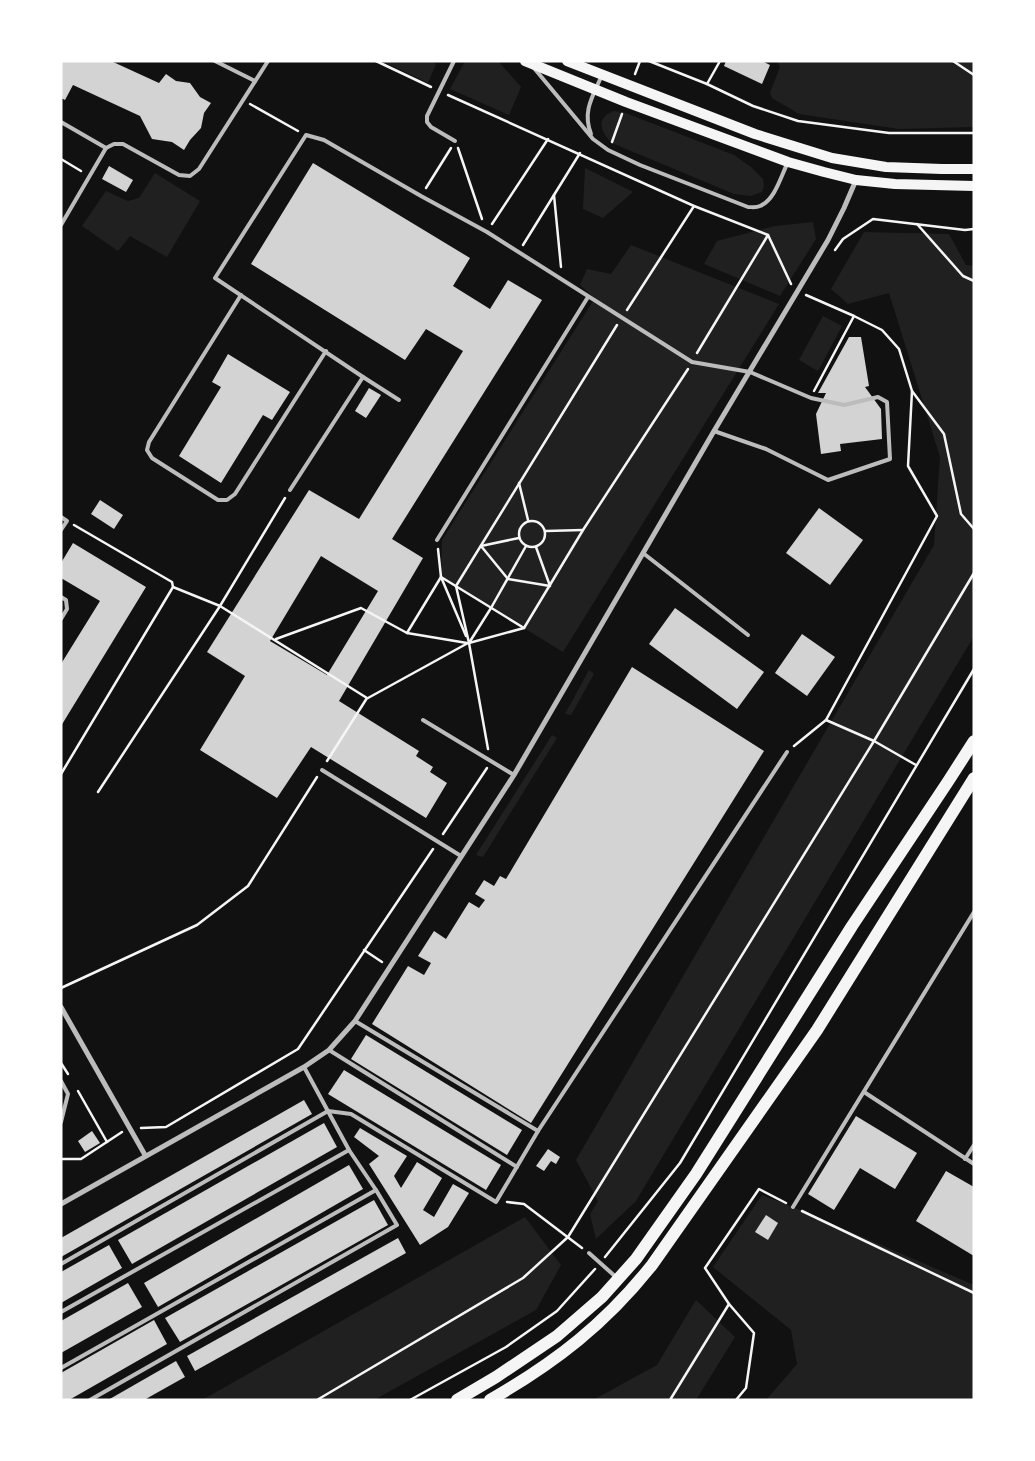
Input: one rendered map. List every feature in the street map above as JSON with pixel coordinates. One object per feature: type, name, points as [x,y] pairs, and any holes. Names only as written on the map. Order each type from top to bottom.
[{"type":"main road","points":[[567,61],[755,134],[832,158],[886,167],[923,169],[974,168]]},
{"type":"main road","points":[[527,62],[788,162],[856,180],[895,184],[974,186]]},
{"type":"main road","points":[[788,162],[793,147]]},
{"type":"main road","points":[[856,180],[860,163]]},
{"type":"main road","points":[[457,1400],[503,1373],[557,1336],[586,1312],[619,1279],[651,1239],[696,1174],[852,926],[974,741]]},
{"type":"main road","points":[[490,1400],[542,1368],[578,1342],[606,1318],[652,1265],[817,1030],[970,792],[974,778]]},
{"type":"main road","points":[[949,780],[970,792]]},
{"type":"street","points":[[61,1204],[304,1067],[329,1050],[355,1021],[514,775],[714,431],[828,240],[856,180]]},
{"type":"street","points":[[61,1007],[145,1155]]},
{"type":"lane","points":[[215,61],[255,81]]},
{"type":"lane","points":[[61,225],[106,148],[114,144],[123,144],[179,175],[190,176],[199,169],[268,61]]},
{"type":"lane","points":[[454,61],[427,116],[427,122],[455,141]]},
{"type":"lane","points":[[527,62],[593,139],[608,150],[640,165],[748,207],[758,207],[766,203],[772,196],[788,162]]},
{"type":"lane","points":[[593,139],[587,124],[587,113],[602,75]]},
{"type":"lane","points":[[61,122],[106,148]]},
{"type":"lane","points":[[399,400],[215,278],[306,135],[324,140],[487,232],[692,362],[750,372],[810,398],[844,406],[878,397],[887,402],[890,459],[828,480],[766,449],[714,431]]},
{"type":"lane","points":[[241,295],[149,442],[147,450],[152,458],[218,500],[227,500],[235,494],[326,351]]},
{"type":"lane","points":[[437,540],[588,297]]},
{"type":"lane","points":[[290,490],[363,376]]},
{"type":"lane","points":[[61,517],[67,521],[61,530]]},
{"type":"lane","points":[[643,553],[748,635]]},
{"type":"lane","points":[[61,597],[66,600],[67,609],[61,619]]},
{"type":"lane","points":[[423,720],[514,775]]},
{"type":"lane","points":[[61,1264],[328,1111],[351,1114],[496,1202],[538,1131],[787,752]]},
{"type":"lane","points":[[322,770],[461,856]]},
{"type":"lane","points":[[794,1207],[974,912]]},
{"type":"lane","points":[[968,921],[974,925]]},
{"type":"lane","points":[[355,1021],[538,1131]]},
{"type":"lane","points":[[329,1050],[517,1166]]},
{"type":"lane","points":[[90,1400],[397,1225],[349,1150],[304,1067]]},
{"type":"lane","points":[[61,1081],[68,1094],[61,1122]]},
{"type":"lane","points":[[864,1092],[974,1164]]},
{"type":"lane","points":[[965,1159],[974,1145]]},
{"type":"lane","points":[[61,1312],[349,1150]]},
{"type":"lane","points":[[61,1368],[376,1190]]},
{"type":"lane","points":[[589,1253],[619,1279]]},
{"type":"path","points":[[376,61],[435,88]]},
{"type":"path","points":[[635,76],[640,61]]},
{"type":"path","points":[[648,61],[707,84],[753,106],[798,122],[889,133],[974,133]]},
{"type":"path","points":[[707,84],[720,61]]},
{"type":"path","points":[[953,61],[974,75]]},
{"type":"path","points":[[444,93],[694,206],[768,235],[792,286]]},
{"type":"path","points":[[243,100],[306,135]]},
{"type":"path","points":[[612,143],[623,112]]},
{"type":"path","points":[[487,232],[548,139]]},
{"type":"path","points":[[421,196],[455,141]]},
{"type":"path","points":[[455,141],[487,232]]},
{"type":"path","points":[[518,252],[580,153]]},
{"type":"path","points":[[61,159],[90,177]]},
{"type":"path","points":[[602,163],[604,159]]},
{"type":"path","points":[[554,195],[562,278]]},
{"type":"path","points":[[61,1159],[82,1159],[129,1128],[166,1127],[298,1049],[491,762],[456,586],[622,317],[694,206]]},
{"type":"path","points":[[832,255],[843,239],[873,219],[965,230],[974,229]]},
{"type":"path","points":[[917,224],[963,276],[974,281]]},
{"type":"path","points":[[61,988],[197,925],[248,886],[367,698],[468,643],[524,628],[583,530],[692,362],[768,235]]},
{"type":"path","points":[[811,287],[805,295],[882,330],[899,349],[912,391],[944,434],[961,514],[974,529]]},
{"type":"path","points":[[810,398],[854,316]]},
{"type":"path","points":[[787,752],[826,720],[937,516],[908,466],[912,391]]},
{"type":"path","points":[[519,483],[528,520]]},
{"type":"path","points":[[98,792],[220,606],[290,490]]},
{"type":"path","points":[[528,520],[539,522],[546,531]]},
{"type":"path","points":[[528,520],[520,527],[519,538],[526,546],[536,547],[544,540],[546,531]]},
{"type":"path","points":[[61,774],[173,587],[172,582],[67,521]]},
{"type":"path","points":[[546,531],[583,530]]},
{"type":"path","points":[[481,546],[519,538]]},
{"type":"path","points":[[437,540],[441,577],[468,643]]},
{"type":"path","points":[[481,546],[508,579],[550,586]]},
{"type":"path","points":[[468,643],[491,608],[526,546]]},
{"type":"path","points":[[536,547],[550,586]]},
{"type":"path","points":[[317,1400],[523,1278],[568,1238],[874,741],[974,573]]},
{"type":"path","points":[[441,577],[524,628]]},
{"type":"path","points":[[407,633],[441,577]]},
{"type":"path","points":[[173,587],[220,606],[276,639],[367,698]]},
{"type":"path","points":[[276,639],[362,608],[407,633],[468,643]]},
{"type":"path","points":[[410,1400],[506,1347],[557,1311],[600,1263],[680,1163],[974,668]]},
{"type":"path","points":[[969,677],[974,680]]},
{"type":"path","points":[[826,720],[874,741],[916,765]]},
{"type":"path","points":[[61,1063],[70,1079]]},
{"type":"path","points":[[75,1087],[107,1142]]},
{"type":"path","points":[[736,1400],[746,1388],[754,1333],[729,1304],[705,1268],[759,1189],[974,1293]]},
{"type":"path","points":[[496,1202],[524,1204],[589,1253]]},
{"type":"path","points":[[670,1400],[729,1304]]},
{"type":"shaded area","points":[[382,61],[430,61],[436,64],[428,83]]},
{"type":"shaded area","points":[[465,61],[498,61],[521,87],[509,115],[450,89]]},
{"type":"shaded area","points":[[777,61],[974,61],[974,127],[899,129],[799,114],[772,98],[770,93],[780,67]]},
{"type":"shaded area","points":[[613,111],[623,112],[734,155],[751,167],[763,179],[764,186],[762,192],[751,196],[734,194],[612,143],[603,130],[602,121],[604,117]]},
{"type":"shaded area","points":[[585,168],[633,192],[603,218],[583,209]]},
{"type":"shaded area","points":[[155,173],[200,201],[167,257],[130,236],[118,251],[82,226],[106,191],[128,201],[139,198]]},
{"type":"shaded area","points":[[813,222],[816,239],[780,296],[704,264],[717,241],[775,226]]},
{"type":"shaded area","points":[[864,232],[949,234],[966,265],[974,266],[974,636],[636,1201],[596,1239],[590,1214],[598,1201],[576,1160],[934,545],[940,457],[889,293],[848,304],[831,289]]},
{"type":"shaded area","points":[[631,245],[779,304],[563,652],[441,577],[442,540],[595,298],[580,285],[587,269],[611,274]]},
{"type":"shaded area","points":[[823,316],[842,326],[818,371],[799,360]]},
{"type":"shaded area","points":[[589,670],[594,674],[571,715],[565,714]]},
{"type":"shaded area","points":[[552,735],[557,738],[483,857],[476,855]]},
{"type":"shaded area","points":[[762,1195],[974,1285],[974,1400],[766,1400],[797,1364],[791,1330],[713,1267]]},
{"type":"shaded area","points":[[525,1217],[561,1265],[536,1310],[374,1400],[202,1400]]},
{"type":"shaded area","points":[[696,1300],[735,1337],[696,1400],[593,1400],[657,1365]]},
{"type":"building","points":[[61,61],[111,61],[159,83],[166,74],[176,81],[190,83],[200,97],[211,103],[204,113],[201,128],[184,150],[172,142],[152,139],[140,116],[73,85],[65,100],[61,98]]},
{"type":"building","points":[[726,61],[762,61],[770,65],[762,84],[724,66]]},
{"type":"building","points":[[313,163],[470,258],[453,286],[490,309],[508,280],[542,300],[392,539],[423,558],[339,701],[419,751],[416,756],[433,767],[430,772],[447,783],[426,818],[311,747],[277,798],[200,750],[245,676],[207,652],[309,490],[359,519],[463,351],[426,329],[405,360],[251,264]],"holes":[[[321,556],[378,591],[327,675],[270,641]]]},
{"type":"building","points":[[109,166],[133,180],[126,192],[102,179]]},
{"type":"building","points":[[849,337],[861,337],[869,386],[865,387],[881,409],[882,439],[840,444],[841,451],[821,454],[816,414],[826,393],[818,393]]},
{"type":"building","points":[[228,354],[290,392],[272,420],[263,415],[221,483],[179,456],[221,387],[212,382]]},
{"type":"building","points":[[369,388],[381,395],[366,418],[355,411]]},
{"type":"building","points":[[100,500],[123,515],[114,529],[91,514]]},
{"type":"building","points":[[819,508],[863,540],[830,585],[786,553]]},
{"type":"building","points":[[73,543],[146,587],[61,726],[61,664],[100,601],[61,578],[61,563]]},
{"type":"building","points":[[675,608],[764,672],[737,709],[649,644]]},
{"type":"building","points":[[802,634],[835,657],[807,696],[775,673]]},
{"type":"building","points":[[632,667],[764,751],[531,1123],[372,1024],[408,966],[424,975],[431,963],[418,956],[434,931],[446,939],[469,902],[479,908],[485,900],[475,894],[484,880],[494,886],[500,876],[506,879]]},
{"type":"building","points":[[366,1035],[522,1130],[507,1155],[351,1059]]},
{"type":"building","points":[[344,1070],[501,1165],[486,1190],[328,1094]]},
{"type":"building","points":[[304,1100],[312,1114],[61,1257],[61,1238]]},
{"type":"building","points":[[856,1116],[917,1153],[895,1189],[860,1168],[834,1210],[808,1194]]},
{"type":"building","points":[[324,1123],[337,1147],[132,1264],[118,1240]]},
{"type":"building","points":[[360,1128],[407,1156],[394,1176],[401,1188],[417,1162],[442,1178],[423,1210],[434,1217],[453,1184],[469,1193],[448,1227],[420,1245],[369,1164],[379,1156],[354,1137]]},
{"type":"building","points":[[92,1131],[100,1143],[85,1152],[78,1141]]},
{"type":"building","points":[[548,1149],[560,1157],[556,1164],[551,1161],[544,1171],[536,1166]]},
{"type":"building","points":[[349,1165],[363,1189],[158,1307],[144,1283]]},
{"type":"building","points":[[946,1171],[974,1187],[974,1256],[916,1221]]},
{"type":"building","points":[[374,1200],[388,1225],[180,1342],[165,1318]]},
{"type":"building","points":[[766,1215],[778,1223],[768,1240],[755,1232]]},
{"type":"building","points":[[398,1238],[406,1253],[195,1371],[187,1356]]},
{"type":"building","points":[[109,1245],[122,1268],[61,1303],[61,1272]]},
{"type":"building","points":[[128,1283],[142,1307],[61,1353],[61,1321]]},
{"type":"building","points":[[154,1320],[167,1344],[69,1400],[61,1400],[61,1373]]},
{"type":"building","points":[[176,1361],[185,1377],[144,1400],[108,1400]]}]
